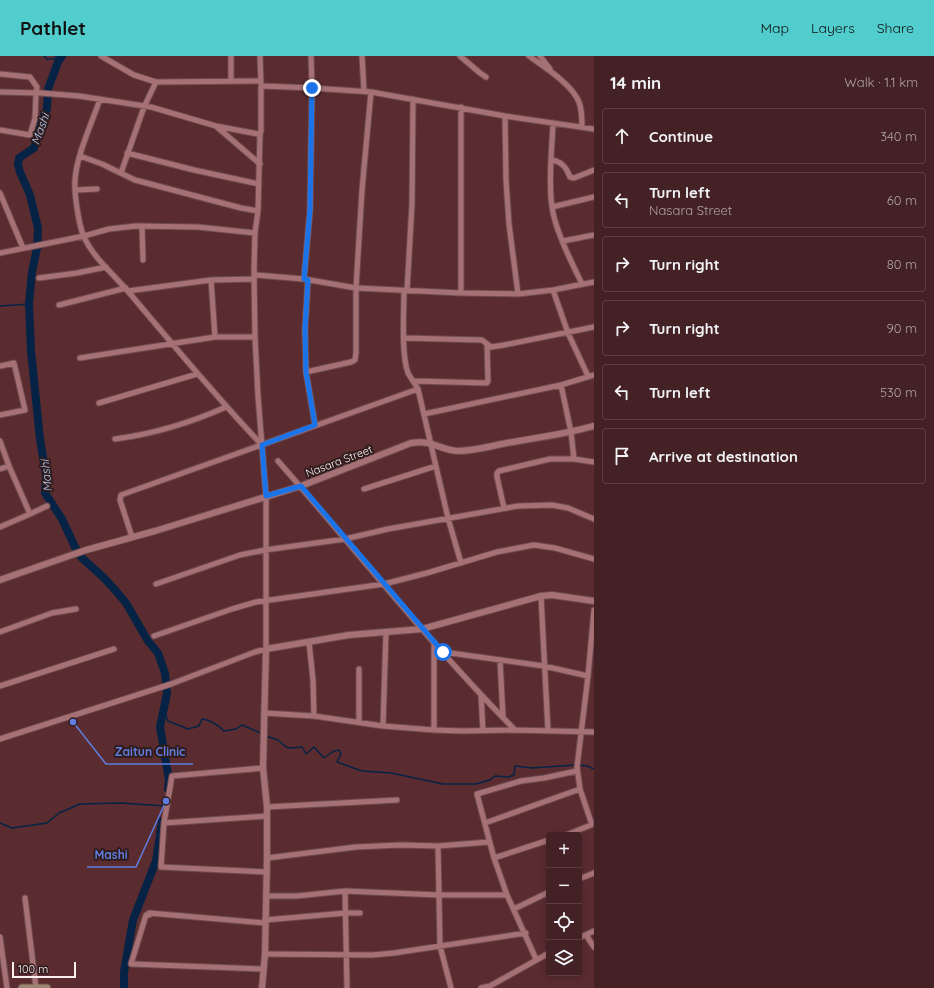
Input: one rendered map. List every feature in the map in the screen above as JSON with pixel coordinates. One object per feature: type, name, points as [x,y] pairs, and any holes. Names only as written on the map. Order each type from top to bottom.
[{"type":"main road","points":[[22,988],[47,988]]},
{"type":"street","points":[[101,56],[134,74],[156,82],[231,80],[261,81]]},
{"type":"street","points":[[231,80],[232,56]]},
{"type":"street","points":[[260,56],[260,164],[258,211],[255,233],[254,276],[258,396],[266,496],[265,550],[267,600],[264,768],[267,807],[267,872],[262,988]]},
{"type":"street","points":[[311,56],[312,88],[310,210],[305,329],[306,372],[315,425]]},
{"type":"street","points":[[362,56],[364,91]]},
{"type":"street","points":[[460,56],[480,73],[486,76]]},
{"type":"street","points":[[529,56],[553,73],[567,86],[579,101],[582,116],[582,127]]},
{"type":"street","points":[[540,56],[553,73]]},
{"type":"street","points":[[0,74],[30,77],[37,86],[38,93],[35,118],[30,135],[0,130]]},
{"type":"street","points":[[120,173],[144,107],[156,82]]},
{"type":"street","points":[[261,87],[364,91],[505,116],[594,129]]},
{"type":"street","points":[[0,92],[79,96],[151,107],[216,126],[260,134]]},
{"type":"street","points":[[306,372],[355,360],[356,288],[362,190],[371,92]]},
{"type":"street","points":[[412,99],[412,204],[404,338],[406,364],[418,389],[448,518],[461,563]]},
{"type":"street","points":[[100,100],[80,156],[76,169],[75,181],[84,236],[89,247],[197,374],[262,445]]},
{"type":"street","points":[[461,108],[461,293]]},
{"type":"street","points":[[505,116],[508,224],[518,294]]},
{"type":"street","points":[[553,123],[552,207],[557,227],[582,284]]},
{"type":"street","points":[[216,126],[260,164]]},
{"type":"street","points":[[127,153],[194,170],[259,184]]},
{"type":"street","points":[[80,156],[142,182],[241,208],[258,211]]},
{"type":"street","points":[[552,160],[563,164],[570,177],[574,178],[594,170]]},
{"type":"street","points":[[76,190],[97,189]]},
{"type":"street","points":[[0,193],[23,248]]},
{"type":"street","points":[[552,207],[594,197]]},
{"type":"street","points":[[0,253],[84,236],[109,229],[142,226],[198,227],[255,233]]},
{"type":"street","points":[[142,226],[143,260]]},
{"type":"street","points":[[563,241],[594,234]]},
{"type":"street","points":[[39,278],[77,273],[106,267]]},
{"type":"street","points":[[59,304],[127,290],[254,276],[306,280],[356,288],[461,293],[518,294],[553,290],[594,282]]},
{"type":"street","points":[[211,280],[215,337]]},
{"type":"street","points":[[553,290],[568,333],[588,376]]},
{"type":"street","points":[[404,338],[482,340],[491,347],[594,327]]},
{"type":"street","points":[[80,358],[215,337],[255,337]]},
{"type":"street","points":[[414,382],[487,383],[487,345]]},
{"type":"street","points":[[0,366],[14,363],[25,410],[0,415]]},
{"type":"street","points":[[98,403],[197,374]]},
{"type":"street","points":[[424,414],[561,385],[594,375]]},
{"type":"street","points":[[561,385],[571,432],[574,459]]},
{"type":"street","points":[[132,538],[120,500],[121,495],[418,389]]},
{"type":"street","points":[[115,439],[140,436],[206,416],[226,407]]},
{"type":"street","name":"Nasara Street","points":[[0,580],[86,550],[132,538],[301,486],[411,443],[431,443],[444,449],[459,451],[571,432],[594,426]]},
{"type":"street","points":[[0,441],[30,514]]},
{"type":"street","points":[[504,508],[497,477],[499,471],[550,459],[574,459],[594,462]]},
{"type":"street","points":[[278,461],[422,629],[481,695],[515,730]]},
{"type":"street","points":[[0,469],[9,466]]},
{"type":"street","points":[[364,489],[436,466]]},
{"type":"street","points":[[156,584],[240,555],[345,539],[504,508],[552,505],[568,508],[594,519]]},
{"type":"street","points":[[0,527],[47,506]]},
{"type":"street","points":[[154,636],[232,609],[267,600],[384,584],[497,552],[534,545],[555,548],[594,559]]},
{"type":"street","points":[[0,739],[171,684],[266,649],[349,635],[422,629],[541,596],[552,595],[594,602]]},
{"type":"street","points":[[541,596],[548,731]]},
{"type":"street","points":[[0,632],[52,613],[76,609]]},
{"type":"street","points":[[576,832],[589,828],[592,822],[580,789],[577,771],[593,639],[594,610]]},
{"type":"street","points":[[383,726],[386,632]]},
{"type":"street","points":[[309,642],[313,680],[314,716]]},
{"type":"street","points":[[434,642],[434,730]]},
{"type":"street","points":[[0,686],[114,648]]},
{"type":"street","points":[[443,652],[544,666],[588,676]]},
{"type":"street","points":[[500,660],[503,717]]},
{"type":"street","points":[[359,668],[359,722]]},
{"type":"street","points":[[481,695],[483,731]]},
{"type":"street","points":[[264,713],[314,716],[383,726],[434,730],[594,732]]},
{"type":"street","points":[[264,768],[172,776],[164,823],[161,867],[267,872]]},
{"type":"street","points":[[536,959],[526,933],[507,895],[489,842],[477,795],[478,793],[521,782],[577,771]]},
{"type":"street","points":[[485,823],[580,789]]},
{"type":"street","points":[[267,807],[397,800]]},
{"type":"street","points":[[164,823],[267,816]]},
{"type":"street","points":[[494,858],[546,841]]},
{"type":"street","points":[[267,858],[356,847],[400,845],[438,846],[489,842]]},
{"type":"street","points":[[438,846],[440,946],[451,988]]},
{"type":"street","points":[[582,878],[594,873]]},
{"type":"street","points":[[266,896],[298,896],[345,891],[439,895],[507,895]]},
{"type":"street","points":[[345,891],[347,988]]},
{"type":"street","points":[[514,909],[546,893]]},
{"type":"street","points":[[25,898],[36,988]]},
{"type":"street","points":[[263,969],[131,964],[146,915],[149,915],[148,913],[265,922],[346,913],[360,913]]},
{"type":"street","points":[[582,937],[594,931]]},
{"type":"street","points":[[264,954],[347,955],[394,953],[526,933]]},
{"type":"street","points":[[586,935],[594,947]]},
{"type":"street","points":[[0,937],[7,988]]},
{"type":"street","points":[[481,988],[490,987],[546,954]]},
{"type":"waterway","points":[[44,56],[47,59],[54,59],[57,56]]},
{"type":"waterway","name":"Mashi","points":[[62,56],[58,62],[48,89],[47,109],[40,124],[34,148],[19,158],[18,164],[30,195],[38,228],[37,248],[32,272],[29,304],[31,351],[40,439],[46,476],[45,493],[62,519],[75,547],[82,558],[104,578],[126,603],[148,641],[158,653],[165,673],[167,693],[160,727],[169,780],[168,789]]},
{"type":"waterway","points":[[0,306],[29,304]]},
{"type":"waterway","points":[[164,711],[168,721],[188,729],[199,726],[202,719],[214,723],[224,731],[236,729],[242,725],[263,734]]},
{"type":"waterway","points":[[266,736],[278,740],[286,747],[302,747],[306,754],[314,747],[324,758],[334,751],[339,750],[341,754],[337,762],[362,771],[391,773],[443,784],[476,784],[490,780],[495,776],[509,777],[514,775],[515,766],[532,768],[575,765]]},
{"type":"waterway","points":[[579,765],[594,769]]},
{"type":"waterway","points":[[0,823],[12,828],[47,823],[59,813],[80,804],[121,803],[165,806]]},
{"type":"waterway","name":"Mashi","points":[[124,988],[124,972],[133,920],[156,861],[162,821]]},
{"type":"place","name":"Zaitun Clinic","points":[[73,722]]},
{"type":"place","name":"Mashi","points":[[166,801]]},
{"type":"route","points":[[312,88],[310,210],[304,279],[308,280],[305,329],[306,372],[315,425],[262,445],[266,496],[301,486],[443,652]]}]
